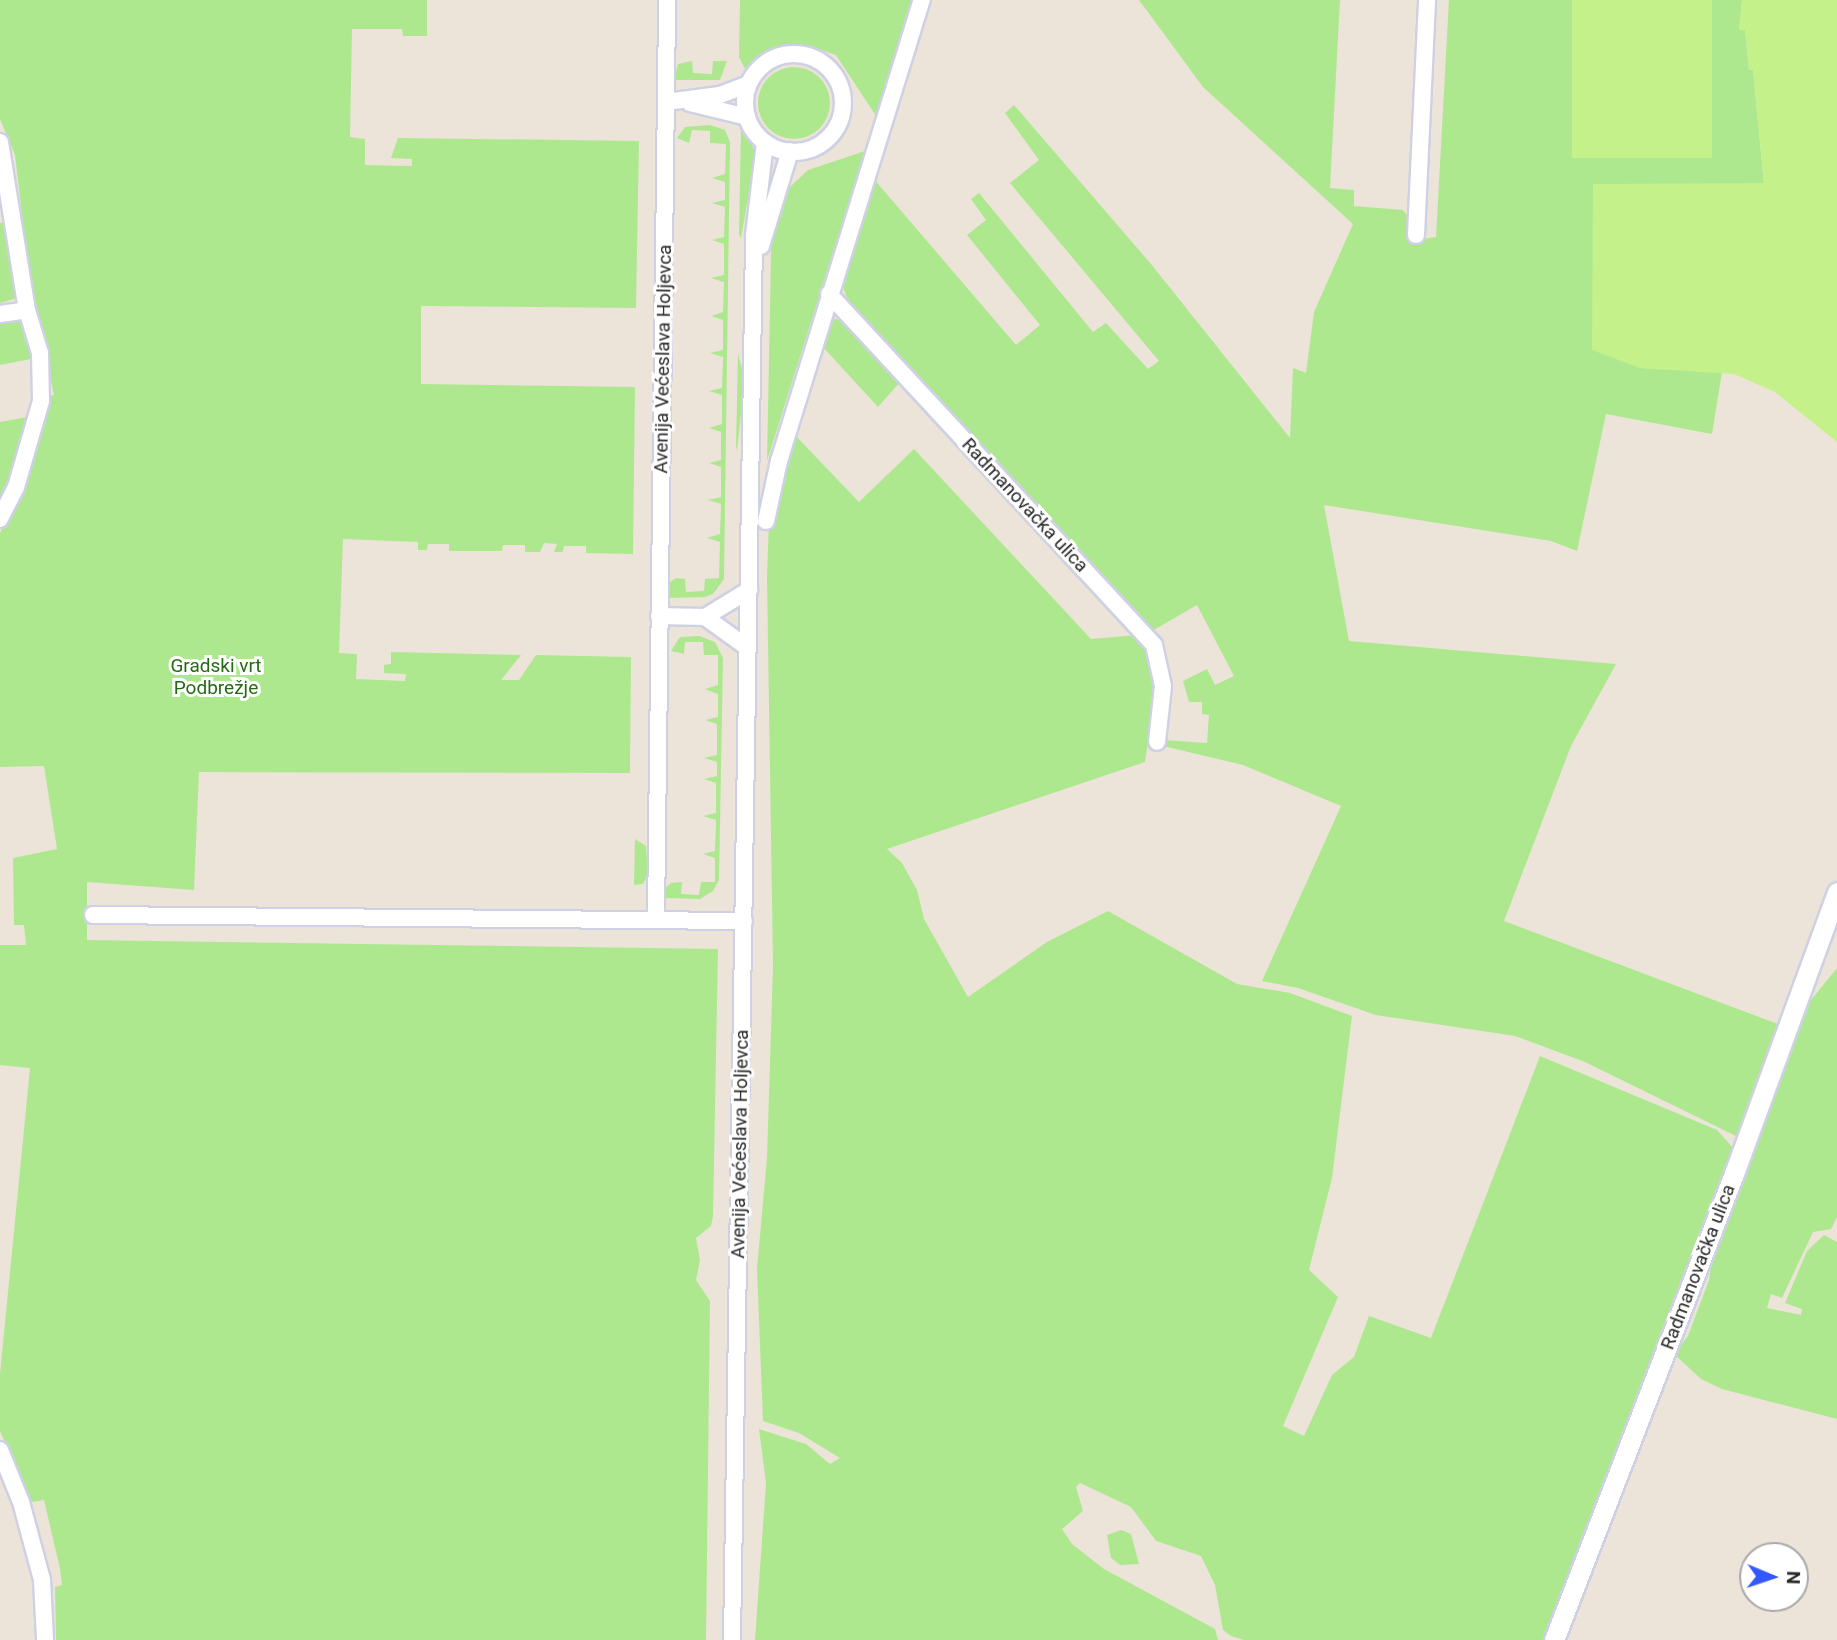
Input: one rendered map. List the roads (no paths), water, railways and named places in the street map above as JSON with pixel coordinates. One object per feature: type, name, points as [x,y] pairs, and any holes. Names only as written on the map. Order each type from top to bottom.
[{"type":"street","name":"Avenija Većeslava Holjevca","points":[[656,920],[667,0]]},
{"type":"street","points":[[766,521],[779,461],[829,294],[922,0]]},
{"type":"street","points":[[1416,235],[1427,0]]},
{"type":"street","points":[[785,54],[817,60],[839,84],[842,108],[834,131],[814,146],[790,151],[765,143],[747,117],[748,85],[757,70],[785,54]]},
{"type":"street","points":[[685,102],[748,85]]},
{"type":"street","points":[[666,102],[685,102],[747,117]]},
{"type":"street","points":[[0,142],[16,216],[27,310],[40,353],[41,401],[16,487],[0,519]]},
{"type":"street","name":"Avenija Većeslava Holjevca","points":[[732,1640],[756,278],[754,236],[765,143]]},
{"type":"street","name":"Avenija Većeslava Holjevca","points":[[756,278],[763,235],[790,151]]},
{"type":"street","name":"Radmanovačka ulica","points":[[829,294],[1154,645],[1163,686],[1157,741]]},
{"type":"street","points":[[0,314],[27,310]]},
{"type":"street","points":[[659,616],[705,617],[749,590]]},
{"type":"street","points":[[705,617],[748,648]]},
{"type":"street","name":"Radmanovačka ulica","points":[[1554,1640],[1735,1171],[1837,892]]},
{"type":"street","points":[[93,915],[744,921]]},
{"type":"street","points":[[0,1450],[21,1502],[42,1580],[45,1640]]},
{"type":"park label","name":"Gradski vrt Podbrežje","points":[[216,677]]}]
